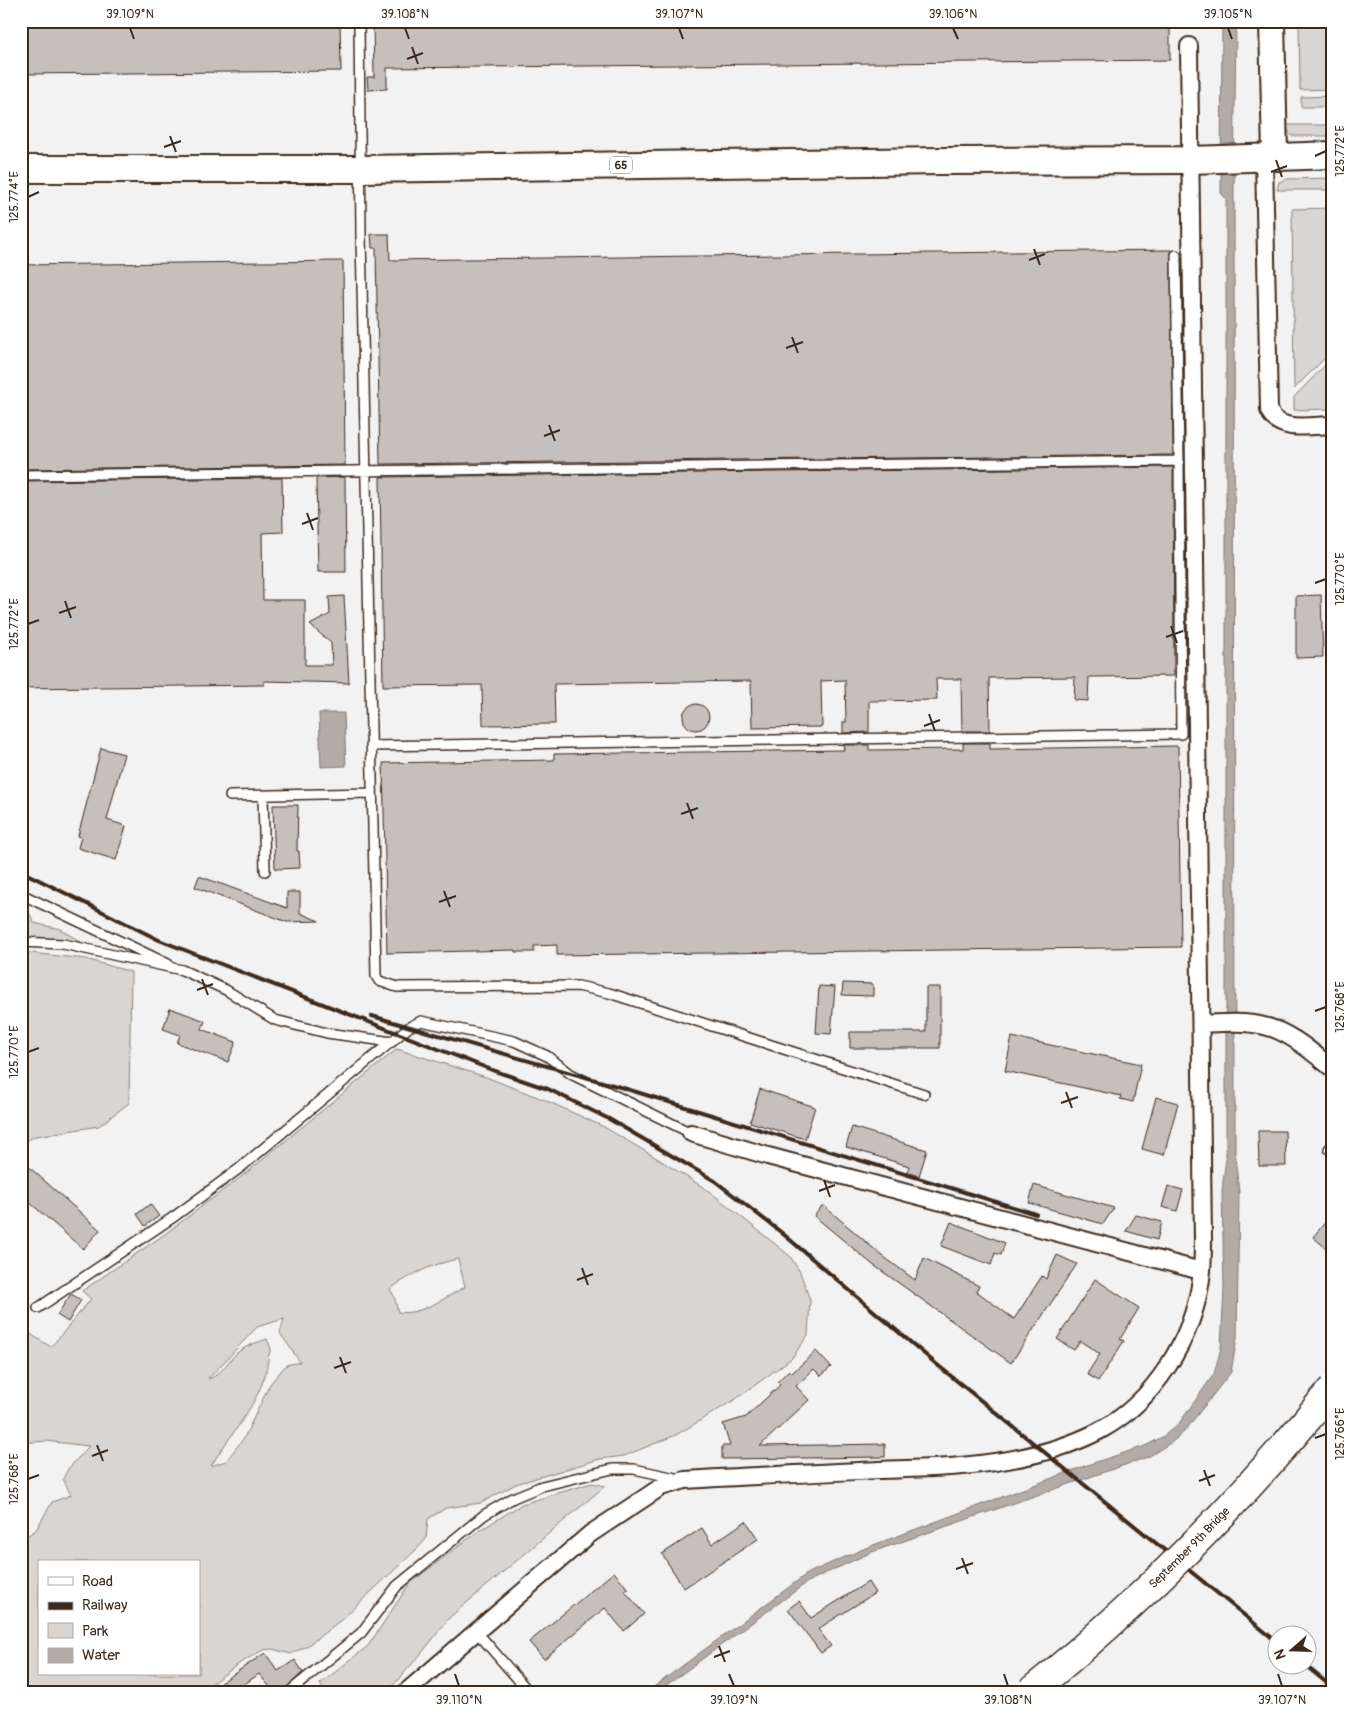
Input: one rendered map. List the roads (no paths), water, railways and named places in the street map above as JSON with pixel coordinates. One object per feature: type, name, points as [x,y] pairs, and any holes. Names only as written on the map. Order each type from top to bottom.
[{"type":"highway","name":"September 9th Bridge","points":[[1030,1692],[1133,1603],[1214,1524],[1298,1431],[1333,1388]]},
{"type":"highway","name":"September 9th Bridge","points":[[1059,1692],[1146,1615],[1228,1535],[1333,1417]]},
{"type":"main road","name":"65","points":[[21,169],[361,169],[942,161],[1190,160],[1229,157],[1333,155]]},
{"type":"street","points":[[1272,21],[1269,156],[1269,410],[1272,417],[1282,425],[1333,425]]},
{"type":"street","points":[[406,1692],[590,1534],[661,1487],[685,1480],[994,1462],[1079,1441],[1101,1430],[1148,1393],[1182,1341],[1192,1316],[1202,1272],[1204,1241],[1189,46]]},
{"type":"street","points":[[1201,1024],[1230,1023],[1265,1026],[1309,1049],[1333,1069]]},
{"type":"street","points":[[691,1133],[768,1156],[1202,1272]]},
{"type":"lane","points":[[359,21],[371,746],[364,793],[374,969],[379,981],[397,987],[578,986],[609,993],[924,1094]]},
{"type":"lane","points":[[371,746],[1182,734],[1176,255]]},
{"type":"lane","points":[[21,476],[1179,462]]},
{"type":"lane","points":[[230,796],[364,793]]},
{"type":"lane","points":[[263,796],[264,871]]},
{"type":"lane","points":[[21,894],[226,990],[275,1020],[327,1034],[392,1042]]},
{"type":"lane","points":[[21,942],[63,944],[182,970]]},
{"type":"lane","points":[[38,1308],[175,1216],[240,1168],[409,1028],[421,1021],[514,1041],[547,1056],[571,1074],[691,1133]]},
{"type":"lane","points":[[1333,1145],[1329,1149],[1333,1152]]},
{"type":"lane","points":[[289,1692],[360,1633],[397,1586],[484,1515],[513,1498],[542,1486],[612,1469],[634,1469],[685,1480]]},
{"type":"lane","points":[[476,1631],[528,1692]]},
{"type":"water","points":[[1222,21],[1236,21],[1234,187],[1235,1156],[1239,1192],[1237,1338],[1231,1372],[1184,1432],[1148,1457],[872,1552],[809,1581],[657,1692],[647,1692],[808,1573],[868,1547],[1090,1464],[1145,1446],[1164,1436],[1180,1422],[1214,1374],[1221,1348],[1224,1288],[1222,1190],[1226,1158],[1226,199],[1221,193]]},
{"type":"water","points":[[319,713],[344,713],[346,766],[321,767]]},
{"type":"railway","points":[[21,871],[159,940],[492,1070],[548,1089],[609,1119],[715,1181],[782,1233],[935,1363],[1266,1633]]},
{"type":"railway","points":[[372,1016],[620,1087],[1036,1214]]},
{"type":"railway","points":[[1316,1674],[1333,1688]]}]
